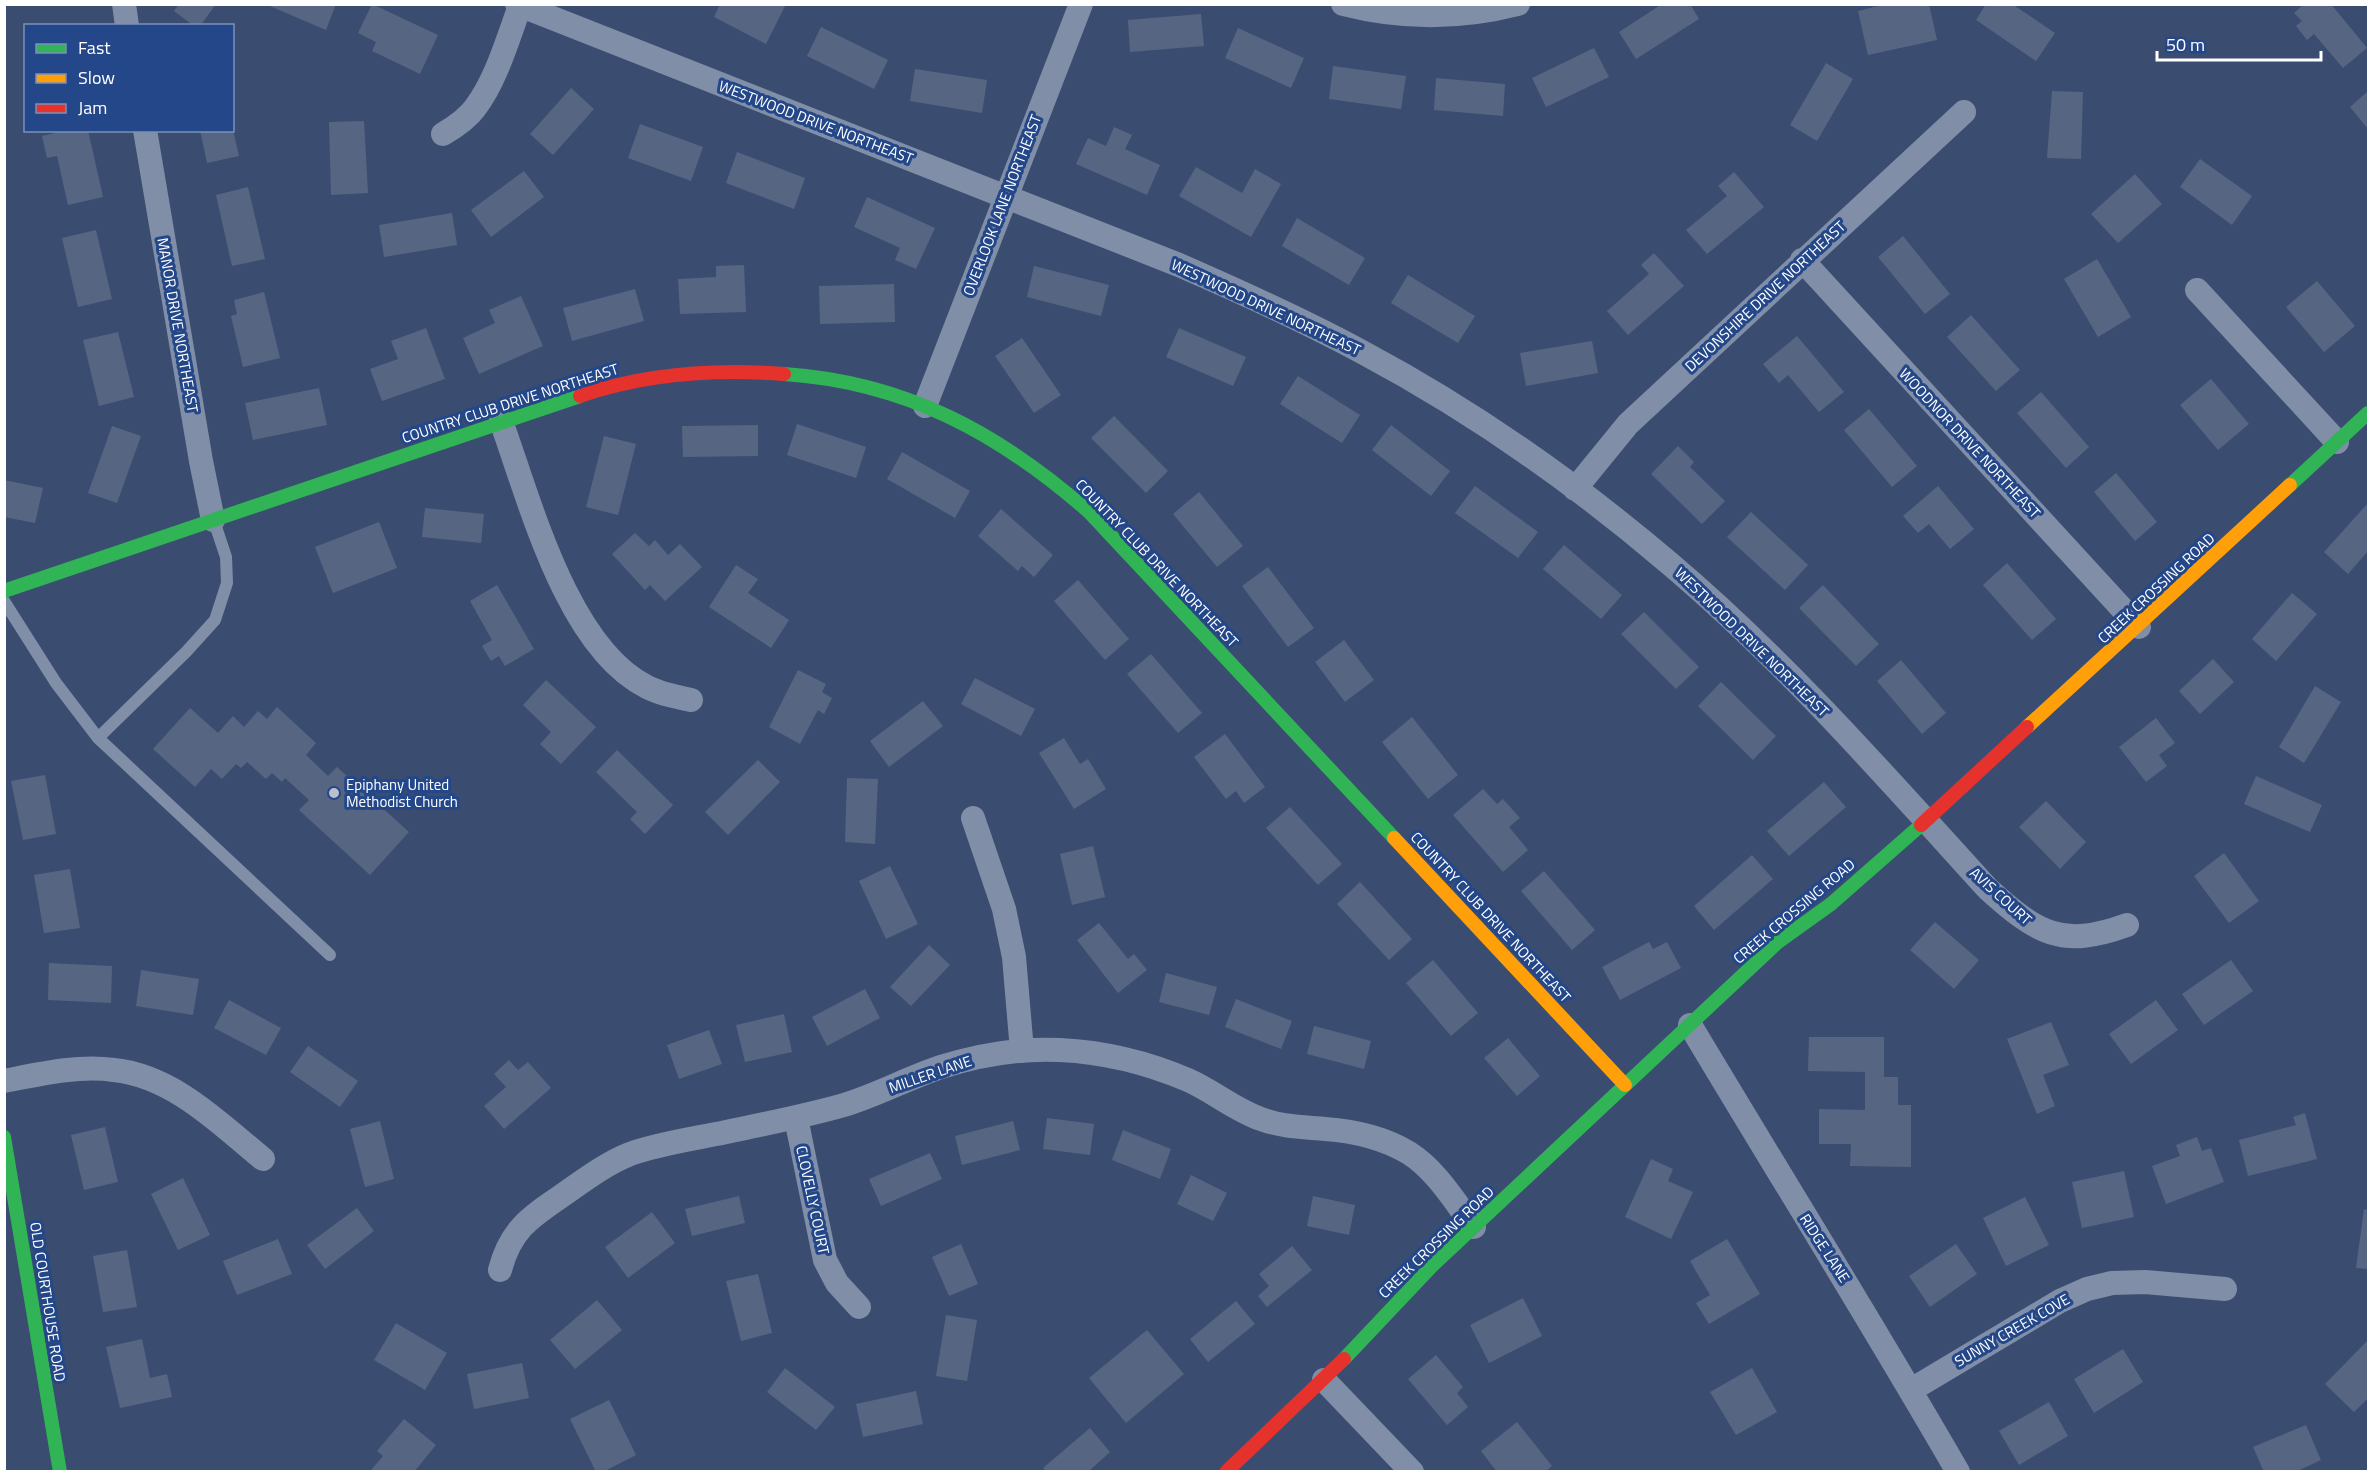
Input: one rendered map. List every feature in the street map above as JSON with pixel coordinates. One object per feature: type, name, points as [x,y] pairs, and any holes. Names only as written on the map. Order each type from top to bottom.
[{"type":"street","points":[[124,4],[128,24]]},
{"type":"street","name":"OVERLOOK LANE NORTHEAST","points":[[925,406],[1081,4]]},
{"type":"street","points":[[1343,4],[1364,10],[1406,15],[1450,16],[1492,11],[1518,4]]},
{"type":"street","points":[[443,134],[460,123],[475,108],[485,90],[518,5]]},
{"type":"street","name":"WESTWOOD DRIVE NORTHEAST","points":[[518,5],[1189,270],[1269,305],[1363,352],[1452,404],[1575,489],[1669,563],[1733,620],[1826,712],[1926,821]]},
{"type":"street","name":"DEVONSHIRE DRIVE NORTHEAST","points":[[1575,489],[1628,424],[1964,112]]},
{"type":"street","name":"MANOR DRIVE NORTHEAST","points":[[145,132],[201,462],[213,520]]},
{"type":"street","name":"WOODNOR DRIVE NORTHEAST","points":[[1802,260],[2139,627]]},
{"type":"street","points":[[2197,290],[2337,442]]},
{"type":"street","name":"COUNTRY CLUB DRIVE NORTHEAST","points":[[4,591],[501,422],[601,389],[641,379],[700,372],[754,370],[800,373],[849,382],[925,406],[963,423],[1011,450],[1052,479],[1089,512],[1625,1085]]},
{"type":"street","name":"CREEK CROSSING ROAD","points":[[1226,1472],[1324,1380],[1432,1266],[1778,942],[1831,904],[1926,821],[2139,627],[2368,413]]},
{"type":"street","points":[[501,422],[559,580],[577,615],[605,652],[625,672],[646,687],[670,696],[691,700]]},
{"type":"street","points":[[973,818],[1004,909],[1014,957],[1023,1051]]},
{"type":"street","name":"AVIS COURT","points":[[1926,821],[1988,889],[2034,927],[2053,934],[2075,937],[2101,935],[2127,925]]},
{"type":"street","name":"RIDGE LANE","points":[[1690,1025],[1911,1390],[1958,1472]]},
{"type":"street","name":"MILLER LANE","points":[[500,1270],[513,1237],[527,1220],[599,1170],[629,1155],[660,1145],[796,1118],[848,1104],[941,1068],[981,1057],[1023,1051],[1061,1050],[1149,1066],[1189,1081],[1259,1118],[1287,1126],[1352,1132],[1388,1142],[1411,1154],[1431,1171],[1474,1227]]},
{"type":"street","points":[[4,1081],[77,1070],[114,1070],[140,1075],[165,1085],[199,1107],[263,1159]]},
{"type":"street","name":"CLOVELLY COURT","points":[[796,1118],[825,1260],[837,1283],[859,1308]]},
{"type":"street","name":"OLD COURTHOUSE ROAD","points":[[4,1137],[12,1227],[36,1337],[60,1472]]},
{"type":"street","name":"SUNNY CREEK COVE","points":[[1911,1390],[2060,1300],[2087,1289],[2112,1283],[2145,1281],[2225,1289]]},
{"type":"street","points":[[1324,1380],[1412,1472]]},
{"type":"lane","points":[[98,738],[186,652],[215,620],[227,583],[226,557],[213,520]]},
{"type":"lane","points":[[4,601],[56,683],[98,738],[330,955]]},
{"type":"building","points":[[179,4],[216,4],[201,24],[191,24],[174,11]]},
{"type":"building","points":[[265,4],[336,4],[326,30]]},
{"type":"building","points":[[372,4],[438,35],[420,74],[372,51],[376,42],[358,33]]},
{"type":"building","points":[[720,4],[786,4],[766,44],[714,17]]},
{"type":"building","points":[[1662,4],[1690,4],[1699,19],[1636,59],[1619,32]]},
{"type":"building","points":[[1886,4],[1929,4],[1937,40],[1868,55],[1858,11]]},
{"type":"building","points":[[1986,4],[2012,4],[2055,33],[2036,61],[1976,20]]},
{"type":"building","points":[[2304,4],[2331,4],[2367,48],[2343,68],[2314,34],[2307,40],[2296,26],[2302,21],[2294,13]]},
{"type":"building","points":[[1201,14],[1204,46],[1130,52],[1128,20]]},
{"type":"building","points":[[821,27],[888,60],[874,89],[807,56]]},
{"type":"building","points":[[1238,28],[1304,58],[1291,88],[1225,58]]},
{"type":"building","points":[[1594,48],[1609,77],[1546,107],[1532,78]]},
{"type":"building","points":[[1826,63],[1853,79],[1817,141],[1790,125]]},
{"type":"building","points":[[1333,66],[1406,76],[1401,109],[1329,99]]},
{"type":"building","points":[[915,69],[987,80],[982,113],[910,101]]},
{"type":"building","points":[[1436,78],[1505,84],[1503,116],[1434,110]]},
{"type":"building","points":[[571,88],[594,109],[553,155],[530,134]]},
{"type":"building","points":[[2052,91],[2083,92],[2081,159],[2047,158]]},
{"type":"building","points":[[2368,91],[2368,129],[2350,107]]},
{"type":"building","points":[[364,121],[368,193],[331,195],[329,122]]},
{"type":"building","points":[[640,124],[703,147],[691,181],[628,158]]},
{"type":"building","points":[[1114,127],[1132,135],[1125,149],[1160,165],[1147,195],[1076,164],[1088,138],[1106,146]]},
{"type":"building","points":[[59,132],[88,132],[103,197],[68,205],[57,156],[47,158],[42,136]]},
{"type":"building","points":[[200,132],[233,132],[239,156],[207,163]]},
{"type":"building","points":[[737,152],[805,178],[794,209],[726,183]]},
{"type":"building","points":[[2200,159],[2252,196],[2232,225],[2180,187]]},
{"type":"building","points":[[1196,167],[1242,193],[1255,169],[1281,184],[1251,237],[1179,196]]},
{"type":"building","points":[[524,171],[544,197],[491,237],[471,210]]},
{"type":"building","points":[[1734,172],[1764,207],[1707,254],[1686,230],[1727,196],[1718,186]]},
{"type":"building","points":[[2135,174],[2162,204],[2118,243],[2091,214]]},
{"type":"building","points":[[248,187],[265,259],[232,266],[216,195]]},
{"type":"building","points":[[867,197],[935,228],[916,269],[895,260],[900,248],[854,227]]},
{"type":"building","points":[[452,213],[457,245],[384,257],[379,225]]},
{"type":"building","points":[[1297,218],[1365,258],[1349,285],[1282,246]]},
{"type":"building","points":[[96,230],[112,299],[78,307],[62,238]]},
{"type":"building","points":[[1903,236],[1950,294],[1925,314],[1878,257]]},
{"type":"building","points":[[1654,253],[1684,286],[1628,335],[1607,311],[1649,274],[1641,265]]},
{"type":"building","points":[[2097,259],[2131,317],[2098,337],[2064,279]]},
{"type":"building","points":[[744,265],[746,312],[680,314],[678,279],[716,277],[716,266]]},
{"type":"building","points":[[1034,266],[1109,285],[1101,316],[1027,297]]},
{"type":"building","points":[[1408,275],[1475,316],[1458,343],[1391,303]]},
{"type":"building","points":[[2317,281],[2355,326],[2324,352],[2286,307]]},
{"type":"building","points":[[894,284],[895,322],[820,324],[819,286]]},
{"type":"building","points":[[635,289],[644,321],[572,341],[563,308]]},
{"type":"building","points":[[264,292],[280,358],[243,367],[231,316],[237,314],[234,300]]},
{"type":"building","points":[[521,296],[543,346],[479,374],[463,338],[495,323],[489,310]]},
{"type":"building","points":[[1971,315],[2020,370],[1996,391],[1947,337]]},
{"type":"building","points":[[426,328],[445,379],[382,401],[370,369],[398,359],[391,341]]},
{"type":"building","points":[[1179,328],[1246,357],[1233,386],[1166,357]]},
{"type":"building","points":[[118,332],[134,397],[99,406],[83,340]]},
{"type":"building","points":[[1797,336],[1844,392],[1819,412],[1788,375],[1779,383],[1763,364]]},
{"type":"building","points":[[1022,338],[1061,395],[1034,413],[995,356]]},
{"type":"building","points":[[1592,341],[1598,373],[1526,386],[1520,353]]},
{"type":"building","points":[[1298,376],[1360,415],[1342,443],[1280,404]]},
{"type":"building","points":[[2211,379],[2249,424],[2218,450],[2180,405]]},
{"type":"building","points":[[319,388],[327,425],[253,440],[245,403]]},
{"type":"building","points":[[2041,392],[2089,447],[2066,468],[2017,413]]},
{"type":"building","points":[[1869,409],[1917,466],[1892,487],[1844,430]]},
{"type":"building","points":[[1114,416],[1168,471],[1146,493],[1091,438]]},
{"type":"building","points":[[797,424],[866,447],[856,478],[787,455]]},
{"type":"building","points":[[758,425],[758,456],[683,457],[682,426]]},
{"type":"building","points":[[1391,425],[1450,471],[1431,496],[1372,450]]},
{"type":"building","points":[[112,426],[141,436],[117,503],[88,493]]},
{"type":"building","points":[[604,436],[636,444],[618,515],[586,507]]},
{"type":"building","points":[[1678,446],[1694,462],[1690,467],[1725,501],[1702,524],[1651,474]]},
{"type":"building","points":[[902,452],[970,491],[955,518],[887,479]]},
{"type":"building","points":[[2116,473],[2157,522],[2135,541],[2094,492]]},
{"type":"building","points":[[4,480],[43,488],[35,523],[4,517]]},
{"type":"building","points":[[1475,486],[1538,532],[1518,558],[1455,513]]},
{"type":"building","points":[[1938,486],[1974,529],[1950,549],[1929,524],[1918,533],[1903,516]]},
{"type":"building","points":[[1199,492],[1243,546],[1217,567],[1173,514]]},
{"type":"building","points":[[2368,503],[2368,551],[2348,574],[2324,552]]},
{"type":"building","points":[[425,508],[484,514],[481,543],[422,537]]},
{"type":"building","points":[[1001,509],[1053,555],[1034,577],[1022,566],[1018,571],[978,536]]},
{"type":"building","points":[[1751,512],[1808,565],[1785,590],[1727,537]]},
{"type":"building","points":[[379,522],[397,568],[333,593],[315,547]]},
{"type":"building","points":[[635,533],[649,546],[655,540],[668,555],[680,544],[702,567],[665,601],[650,585],[645,590],[612,554]]},
{"type":"building","points":[[1564,545],[1622,595],[1601,619],[1543,569]]},
{"type":"building","points":[[2007,563],[2056,619],[2032,640],[1983,585]]},
{"type":"building","points":[[736,565],[758,579],[748,593],[789,620],[771,648],[709,607]]},
{"type":"building","points":[[1268,567],[1314,628],[1288,647],[1242,586]]},
{"type":"building","points":[[1078,580],[1129,639],[1105,660],[1054,601]]},
{"type":"building","points":[[497,585],[534,649],[505,666],[499,656],[491,661],[482,646],[492,640],[470,601]]},
{"type":"building","points":[[1823,585],[1879,644],[1856,666],[1799,608]]},
{"type":"building","points":[[2292,593],[2317,614],[2276,661],[2252,639]]},
{"type":"building","points":[[1644,612],[1699,667],[1676,689],[1621,634]]},
{"type":"building","points":[[1344,640],[1374,680],[1345,702],[1315,662]]},
{"type":"building","points":[[1151,654],[1202,713],[1178,733],[1127,674]]},
{"type":"building","points":[[2213,659],[2234,682],[2200,714],[2179,691]]},
{"type":"building","points":[[1901,660],[1946,713],[1922,734],[1877,681]]},
{"type":"building","points":[[798,670],[826,684],[822,692],[832,698],[824,714],[818,710],[800,744],[769,727]]},
{"type":"building","points":[[975,678],[1035,709],[1021,736],[961,704]]},
{"type":"building","points":[[546,680],[596,727],[561,764],[540,744],[551,732],[523,705]]},
{"type":"building","points":[[1721,682],[1776,736],[1753,760],[1698,706]]},
{"type":"building","points":[[2315,686],[2341,702],[2304,763],[2279,747]]},
{"type":"building","points":[[923,701],[943,726],[889,767],[870,741]]},
{"type":"building","name":"Epiphany United Methodist Church","points":[[277,707],[316,743],[306,755],[328,776],[337,767],[409,832],[370,875],[299,810],[309,800],[285,778],[282,782],[272,773],[266,779],[247,762],[241,768],[236,764],[222,779],[211,769],[195,787],[153,749],[190,708],[218,733],[233,716],[244,727],[258,711],[267,719]]},
{"type":"building","points":[[1412,717],[1458,775],[1428,799],[1382,742]]},
{"type":"building","points":[[2156,718],[2175,743],[2159,755],[2167,766],[2146,782],[2119,747]]},
{"type":"building","points":[[1225,734],[1265,787],[1244,803],[1236,791],[1226,799],[1194,757]]},
{"type":"building","points":[[1064,738],[1080,764],[1088,759],[1106,789],[1074,809],[1039,753]]},
{"type":"building","points":[[617,750],[673,805],[645,834],[630,819],[637,812],[596,772]]},
{"type":"building","points":[[758,760],[780,782],[728,835],[705,812]]},
{"type":"building","points":[[45,775],[56,834],[23,840],[11,781]]},
{"type":"building","points":[[2256,776],[2322,805],[2310,832],[2244,804]]},
{"type":"building","points":[[847,778],[878,779],[875,844],[845,842]]},
{"type":"building","points":[[1824,782],[1846,807],[1789,856],[1767,831]]},
{"type":"building","points":[[1483,789],[1497,804],[1503,799],[1520,818],[1509,827],[1528,850],[1503,872],[1453,815]]},
{"type":"building","points":[[2046,801],[2086,842],[2060,869],[2019,827]]},
{"type":"building","points":[[1290,807],[1342,864],[1318,885],[1266,828]]},
{"type":"building","points":[[1093,846],[1105,897],[1072,905],[1060,854]]},
{"type":"building","points":[[2224,853],[2259,901],[2229,923],[2194,876]]},
{"type":"building","points":[[1752,855],[1773,879],[1714,930],[1694,906]]},
{"type":"building","points":[[890,866],[918,924],[886,939],[859,881]]},
{"type":"building","points":[[70,869],[80,928],[44,933],[34,875]]},
{"type":"building","points":[[1544,871],[1595,930],[1572,950],[1521,891]]},
{"type":"building","points":[[1360,882],[1412,939],[1389,960],[1337,904]]},
{"type":"building","points":[[1935,922],[1979,960],[1954,989],[1910,950]]},
{"type":"building","points":[[1099,923],[1128,959],[1134,954],[1147,970],[1118,993],[1077,940]]},
{"type":"building","points":[[1649,942],[1653,949],[1667,942],[1681,968],[1620,1000],[1602,967]]},
{"type":"building","points":[[929,945],[950,965],[911,1006],[890,987]]},
{"type":"building","points":[[1433,960],[1478,1013],[1451,1036],[1406,983]]},
{"type":"building","points":[[2231,960],[2253,991],[2204,1025],[2182,994]]},
{"type":"building","points":[[49,963],[112,966],[111,1003],[48,1000]]},
{"type":"building","points":[[141,970],[199,979],[193,1015],[136,1006]]},
{"type":"building","points":[[1166,973],[1217,987],[1209,1015],[1159,1002]]},
{"type":"building","points":[[865,989],[880,1018],[827,1046],[812,1017]]},
{"type":"building","points":[[1236,999],[1292,1021],[1281,1049],[1225,1027]]},
{"type":"building","points":[[229,1000],[281,1028],[266,1055],[214,1028]]},
{"type":"building","points":[[2156,1000],[2178,1030],[2131,1064],[2109,1034]]},
{"type":"building","points":[[784,1014],[792,1052],[745,1062],[736,1025]]},
{"type":"building","points":[[2051,1022],[2069,1065],[2043,1075],[2055,1106],[2037,1114],[2007,1039]]},
{"type":"building","points":[[1314,1026],[1371,1041],[1364,1069],[1307,1054]]},
{"type":"building","points":[[709,1030],[722,1064],[679,1079],[667,1045]]},
{"type":"building","points":[[1809,1037],[1884,1037],[1884,1077],[1898,1077],[1898,1105],[1911,1105],[1911,1167],[1850,1166],[1851,1144],[1819,1144],[1819,1109],[1865,1110],[1865,1072],[1808,1071]]},
{"type":"building","points":[[1508,1038],[1540,1076],[1517,1096],[1484,1058]]},
{"type":"building","points":[[308,1046],[358,1081],[340,1107],[290,1072]]},
{"type":"building","points":[[509,1060],[518,1070],[528,1062],[551,1088],[504,1129],[484,1106],[506,1087],[494,1074]]},
{"type":"building","points":[[2305,1113],[2317,1159],[2248,1176],[2239,1140],[2296,1125],[2293,1117]]},
{"type":"building","points":[[1047,1118],[1094,1124],[1090,1155],[1043,1149]]},
{"type":"building","points":[[380,1121],[394,1179],[365,1187],[350,1129]]},
{"type":"building","points":[[1013,1121],[1020,1150],[962,1165],[955,1136]]},
{"type":"building","points":[[105,1127],[118,1182],[84,1190],[71,1135]]},
{"type":"building","points":[[1123,1130],[1171,1149],[1160,1179],[1112,1160]]},
{"type":"building","points":[[2197,1137],[2202,1151],[2211,1148],[2224,1182],[2166,1204],[2152,1166],[2180,1156],[2176,1145]]},
{"type":"building","points":[[930,1153],[942,1179],[881,1206],[869,1179]]},
{"type":"building","points":[[1651,1159],[1673,1169],[1668,1181],[1693,1192],[1671,1239],[1625,1217]]},
{"type":"building","points":[[2124,1171],[2134,1217],[2082,1228],[2072,1182]]},
{"type":"building","points":[[1191,1175],[1227,1193],[1213,1221],[1177,1204]]},
{"type":"building","points":[[183,1178],[210,1235],[178,1250],[151,1194]]},
{"type":"building","points":[[739,1196],[745,1223],[692,1236],[685,1209]]},
{"type":"building","points":[[1313,1196],[1355,1205],[1349,1235],[1307,1226]]},
{"type":"building","points":[[2025,1197],[2049,1245],[2006,1266],[1983,1218]]},
{"type":"building","points":[[357,1208],[374,1231],[325,1269],[307,1245]]},
{"type":"building","points":[[2364,1209],[2368,1210],[2368,1269],[2356,1268]]},
{"type":"building","points":[[652,1212],[675,1243],[628,1278],[605,1247]]},
{"type":"building","points":[[278,1239],[292,1274],[237,1295],[223,1261]]},
{"type":"building","points":[[1727,1239],[1760,1294],[1709,1324],[1696,1303],[1710,1295],[1690,1261]]},
{"type":"building","points":[[961,1244],[978,1284],[949,1296],[932,1257]]},
{"type":"building","points":[[1956,1244],[1977,1274],[1930,1307],[1909,1276]]},
{"type":"building","points":[[1292,1246],[1312,1270],[1267,1307],[1258,1296],[1269,1286],[1259,1274]]},
{"type":"building","points":[[127,1250],[137,1307],[103,1312],[93,1256]]},
{"type":"building","points":[[758,1274],[772,1333],[741,1341],[726,1281]]},
{"type":"building","points":[[1523,1298],[1542,1336],[1489,1363],[1470,1325]]},
{"type":"building","points":[[597,1300],[622,1330],[575,1369],[550,1340]]},
{"type":"building","points":[[1236,1301],[1255,1324],[1208,1362],[1190,1339]]},
{"type":"building","points":[[946,1315],[977,1320],[967,1381],[936,1376]]},
{"type":"building","points":[[396,1323],[447,1353],[425,1390],[374,1360]]},
{"type":"building","points":[[1147,1330],[1184,1374],[1126,1423],[1089,1378]]},
{"type":"building","points":[[142,1339],[150,1378],[167,1374],[172,1397],[120,1408],[106,1347]]},
{"type":"building","points":[[2368,1340],[2368,1398],[2354,1412],[2325,1384]]},
{"type":"building","points":[[2123,1349],[2143,1382],[2094,1413],[2074,1379]]},
{"type":"building","points":[[1436,1355],[1463,1387],[1457,1393],[1468,1407],[1447,1425],[1408,1379]]},
{"type":"building","points":[[522,1363],[529,1398],[474,1409],[467,1374]]},
{"type":"building","points":[[785,1368],[835,1407],[816,1430],[767,1392]]},
{"type":"building","points":[[1752,1368],[1777,1412],[1736,1435],[1710,1392]]},
{"type":"building","points":[[916,1391],[923,1424],[863,1437],[856,1404]]},
{"type":"building","points":[[609,1400],[636,1455],[603,1472],[596,1472],[570,1419]]},
{"type":"building","points":[[2049,1402],[2068,1436],[2019,1465],[1999,1431]]},
{"type":"building","points":[[404,1419],[436,1445],[414,1472],[373,1472],[371,1470],[383,1456],[377,1451]]},
{"type":"building","points":[[1517,1422],[1552,1466],[1545,1472],[1497,1472],[1481,1451]]},
{"type":"building","points":[[2306,1425],[2321,1460],[2295,1472],[2264,1472],[2253,1447]]},
{"type":"building","points":[[1090,1428],[1110,1452],[1088,1472],[1046,1472],[1043,1468]]},
{"type":"traffic: fast","points":[[784,374],[828,379],[910,400],[948,416],[985,436],[1055,484],[1089,512],[1394,838]]},
{"type":"traffic: fast","points":[[4,591],[580,396]]},
{"type":"traffic: fast","points":[[2290,485],[2368,413]]},
{"type":"traffic: fast","points":[[1344,1359],[1432,1266],[1778,942],[1831,904],[1921,825]]},
{"type":"traffic: fast","points":[[4,1137],[60,1472]]},
{"type":"traffic: slow","points":[[2027,727],[2290,485]]},
{"type":"traffic: slow","points":[[1394,838],[1625,1085]]},
{"type":"traffic: jam","points":[[580,396],[629,383],[681,375],[733,372],[784,374]]},
{"type":"traffic: jam","points":[[1921,825],[2027,727]]},
{"type":"traffic: jam","points":[[1226,1472],[1344,1359]]},
{"type":"place","name":"Epiphany United Methodist Church","points":[[334,793]]}]
